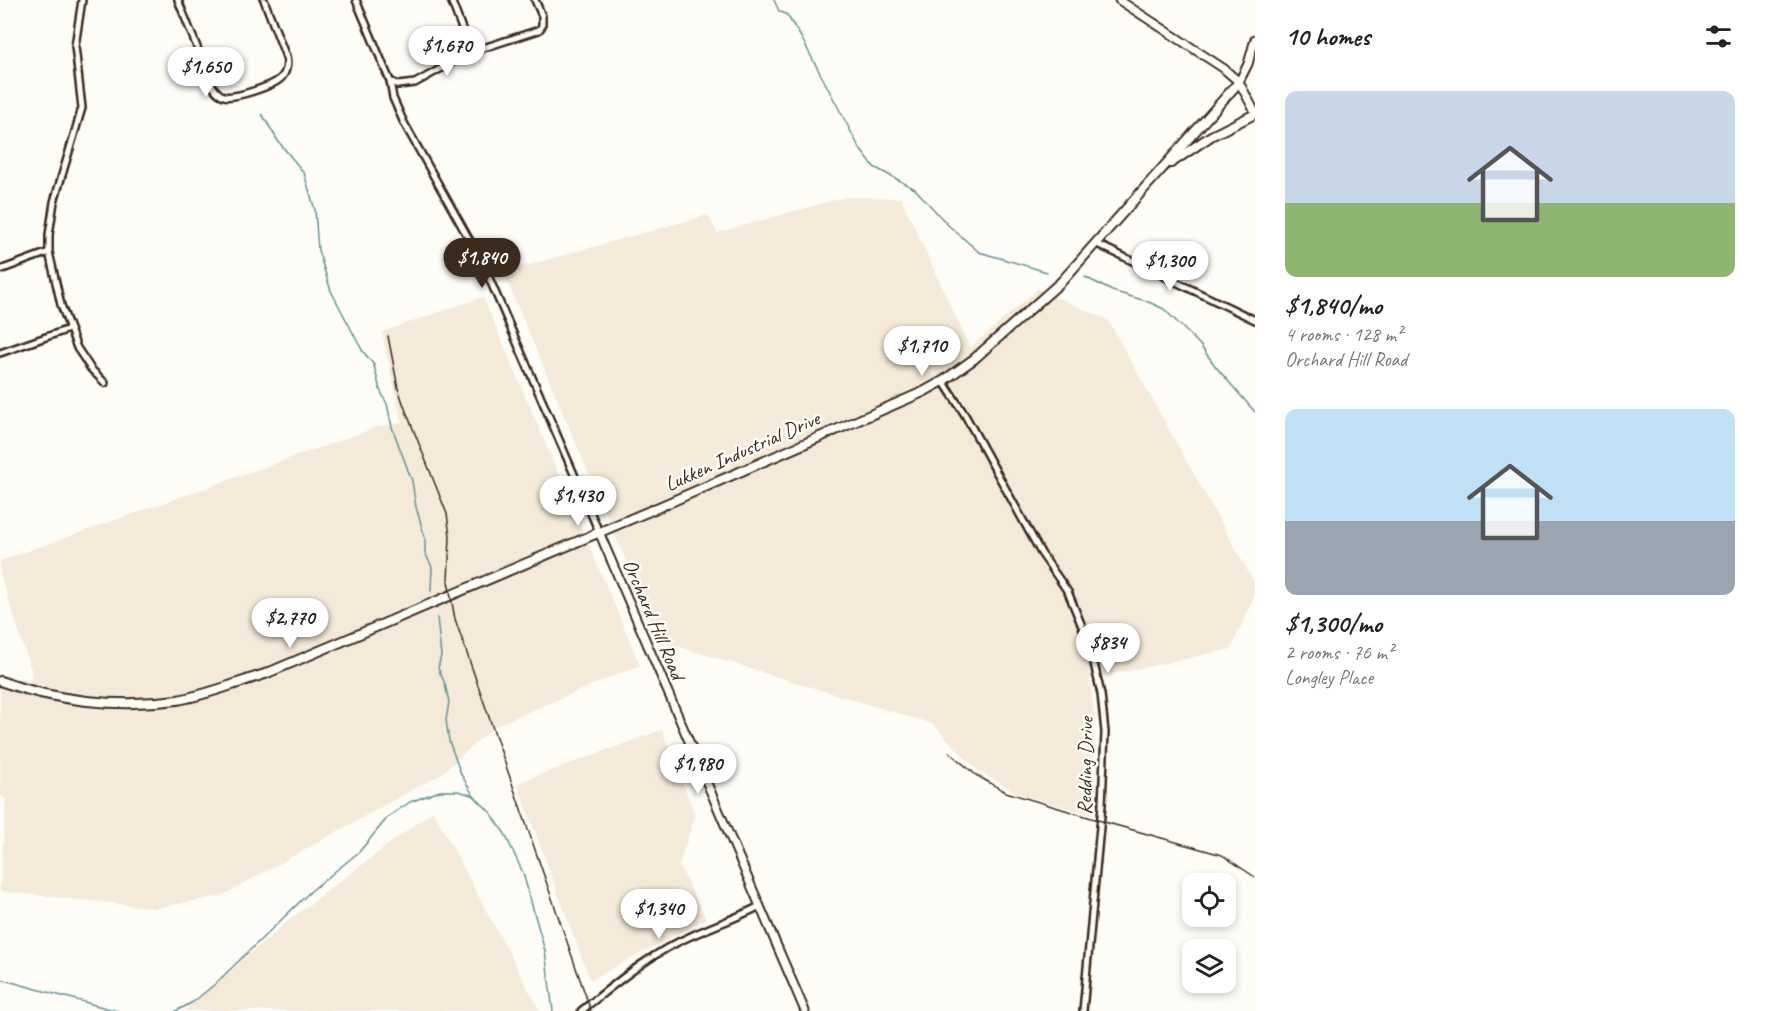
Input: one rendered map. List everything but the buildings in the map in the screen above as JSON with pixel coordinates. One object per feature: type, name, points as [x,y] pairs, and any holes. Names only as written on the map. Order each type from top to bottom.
[{"type":"main road","points":[[1156,174],[1239,82]]},
{"type":"main road","points":[[1156,174],[1211,136],[1255,113]]},
{"type":"main road","name":"Lukken Industrial Drive","points":[[0,681],[55,696],[104,702],[138,702],[178,699],[265,674],[923,392],[974,359],[1062,281],[1156,174]]},
{"type":"street","points":[[82,0],[75,46],[82,108],[54,202],[49,252],[61,306],[77,348],[91,369],[105,383]]},
{"type":"street","points":[[178,0],[213,87],[217,93],[231,97],[280,80],[286,71],[288,63],[264,0]]},
{"type":"street","name":"Orchard Hill Road","points":[[356,0],[390,81],[393,98],[404,123],[459,218],[501,303],[805,1011]]},
{"type":"street","points":[[451,0],[471,52]]},
{"type":"street","points":[[390,81],[398,85],[415,83],[471,52],[539,30],[543,26],[542,16],[535,0]]},
{"type":"street","points":[[1119,0],[1209,58],[1239,82],[1255,113]]},
{"type":"street","points":[[1239,82],[1248,64],[1255,39]]},
{"type":"street","points":[[1095,243],[1255,321]]},
{"type":"street","points":[[0,270],[49,252]]},
{"type":"street","points":[[0,353],[69,329]]},
{"type":"street","name":"Redding Drive","points":[[943,381],[965,415],[1041,553],[1068,592],[1090,646],[1101,694],[1105,732],[1102,797],[1083,1011]]},
{"type":"street","points":[[580,1011],[655,956],[690,936],[728,922],[760,906]]},
{"type":"shaded area","points":[[845,197],[901,198],[970,348],[1038,289],[1108,320],[1255,584],[1255,594],[1231,649],[1090,679],[1094,717],[1093,815],[1021,795],[978,771],[933,724],[660,641],[503,272],[708,215],[717,233]]},
{"type":"shaded area","points":[[483,297],[640,665],[495,726],[441,774],[221,896],[155,908],[0,891],[6,800],[0,795],[0,674],[30,681],[32,673],[0,573],[0,561],[378,427],[402,422],[382,332]]},
{"type":"shaded area","points":[[662,730],[695,815],[679,865],[706,919],[590,980],[517,783]]},
{"type":"shaded area","points":[[433,811],[540,1011],[184,1011],[289,920]]},
{"type":"waterway","points":[[774,0],[779,11],[787,15],[801,37],[860,149],[874,167],[915,189],[948,225],[979,252],[1047,272]]},
{"type":"waterway","points":[[262,114],[278,141],[304,173],[315,210],[318,250],[331,291],[362,350],[374,365],[392,427],[412,481],[416,507],[425,538],[425,553],[432,567],[431,591]]},
{"type":"waterway","points":[[1085,277],[1112,291],[1164,309],[1200,345],[1255,412]]},
{"type":"waterway","points":[[437,617],[441,656],[438,668],[449,702],[446,720],[449,741],[461,774],[473,795],[491,813],[505,834],[523,873],[545,951],[553,1011]]},
{"type":"waterway","points":[[176,1011],[193,1002],[215,984],[312,890],[359,852],[389,816],[410,802],[440,791],[458,791],[472,795]]},
{"type":"waterway","points":[[0,979],[117,1011]]},
{"type":"railway","points":[[388,336],[398,388],[447,514],[450,536],[448,581],[455,619],[591,1011]]},
{"type":"railway","points":[[949,752],[976,775],[1006,792],[1222,855],[1255,877]]}]
